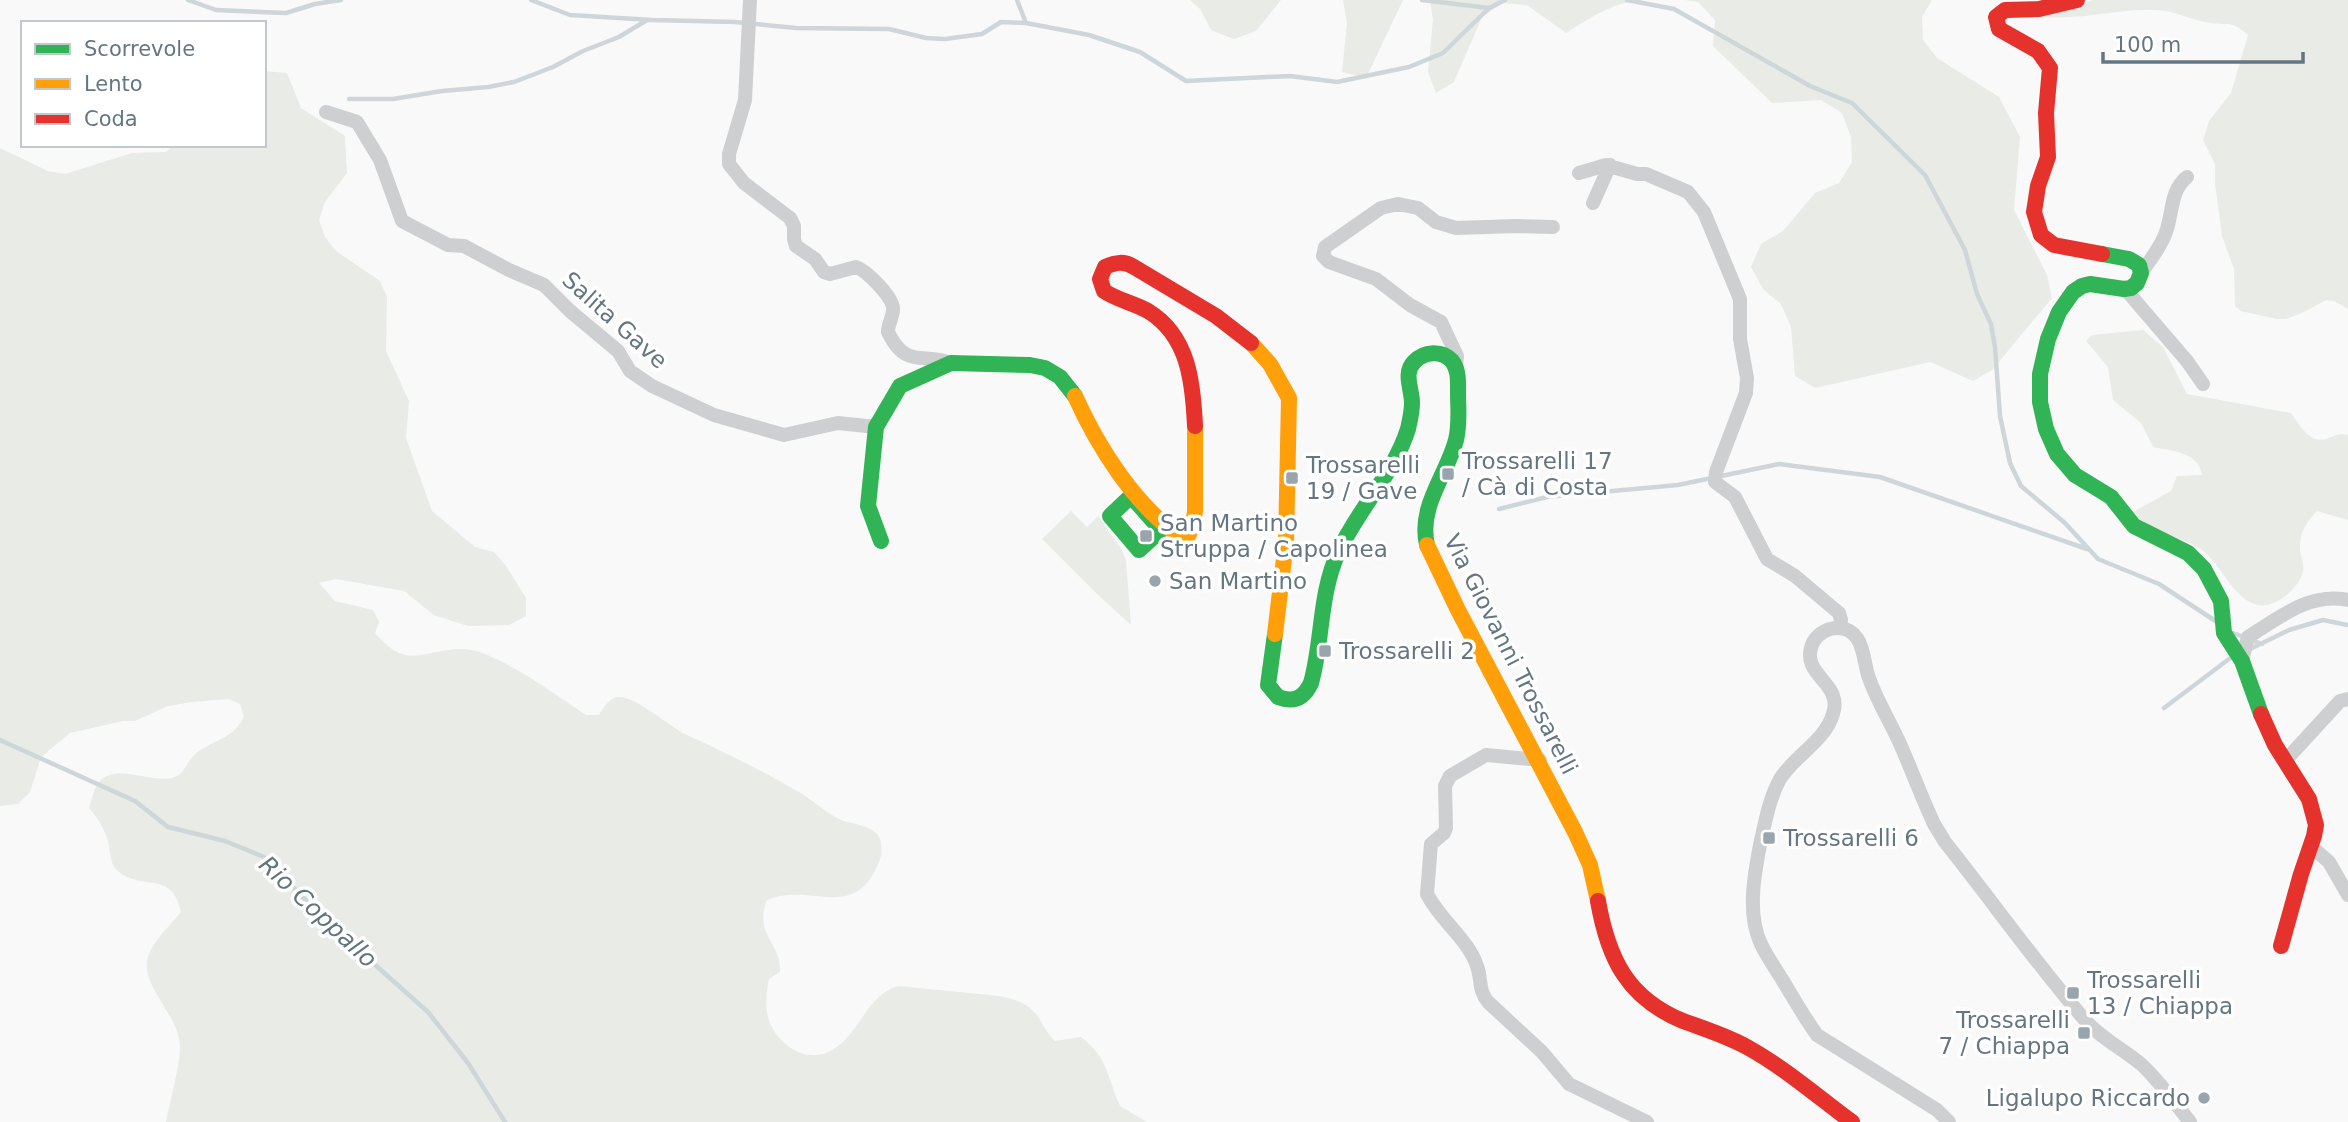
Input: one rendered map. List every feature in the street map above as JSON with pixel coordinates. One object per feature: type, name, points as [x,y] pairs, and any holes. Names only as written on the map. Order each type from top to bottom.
[{"type":"street","points":[[750,0],[745,100],[729,154],[729,164],[744,183],[790,218],[794,226],[793,239],[796,246],[814,259],[824,272],[830,274],[856,267],[867,272],[892,304],[888,332],[905,353],[917,359],[951,363],[1030,365],[1045,368],[1060,377],[1075,395],[1086,420],[1131,490],[1165,530],[1184,538],[1192,529],[1194,513],[1195,432],[1188,369],[1177,339],[1161,321],[1149,311],[1109,294],[1102,288],[1100,275],[1105,267],[1118,262],[1133,266],[1232,326],[1268,358],[1289,398],[1290,435],[1286,542],[1279,615],[1267,680],[1272,694],[1282,699],[1299,698],[1311,684],[1330,572],[1337,554],[1404,439],[1411,414],[1409,371],[1413,363],[1425,355],[1438,353],[1456,367]]},
{"type":"street","points":[[2077,0],[2039,9],[2005,10],[1996,17],[1999,29],[2038,51],[2050,68],[2046,113],[2048,158],[2036,195],[2035,219],[2042,235],[2054,245],[2134,261],[2141,273]]},
{"type":"street","name":"Salita Gave","points":[[326,112],[358,122],[380,160],[402,221],[439,241],[448,245],[464,246],[544,285],[618,351],[630,371],[652,386],[714,415],[784,435],[838,423],[876,427]]},
{"type":"street","points":[[1593,202],[1610,165]]},
{"type":"street","points":[[1579,173],[1610,165],[1626,172],[1646,174],[1671,183],[1692,195],[1704,212],[1740,299],[1740,339],[1747,386],[1716,472],[1715,482],[1735,497],[1767,559],[1795,576],[1824,599],[1841,617],[1839,628]]},
{"type":"street","points":[[2187,177],[2178,185],[2167,231],[2154,256],[2141,273],[2139,281],[2126,290],[2083,285],[2055,319],[2043,351],[2040,375],[2041,405],[2046,430],[2057,454],[2076,475],[2112,498],[2125,518],[2135,527],[2193,557],[2213,581],[2222,608],[2223,630],[2242,661],[2263,722],[2313,809],[2315,830],[2312,848],[2305,862],[2281,946]]},
{"type":"street","points":[[1456,367],[1457,356],[1441,322],[1410,305],[1376,279],[1360,271],[1339,267],[1324,258],[1322,254],[1325,247],[1381,208],[1398,204],[1418,208],[1436,222],[1457,228],[1553,227]]},
{"type":"street","points":[[2126,290],[2188,361],[2203,384]]},
{"type":"street","points":[[881,541],[868,506],[876,427],[900,386],[951,363]]},
{"type":"street","name":"Via Giovanni Trossarelli","points":[[1456,367],[1456,438],[1426,516],[1425,535],[1432,557],[1471,638],[1540,760],[1580,841],[1593,875],[1603,935],[1611,953],[1636,991],[1675,1019],[1730,1039],[1758,1055],[1852,1122]]},
{"type":"street","points":[[2242,661],[2248,637],[2302,604],[2328,598],[2348,600]]},
{"type":"street","points":[[1948,1121],[1937,1110],[1817,1035],[1760,942],[1754,912],[1754,885],[1768,810],[1779,781],[1821,734],[1833,715],[1832,691],[1813,669],[1810,653],[1818,636],[1828,629],[1839,628],[1853,634],[1859,641],[1868,678],[1934,824],[1945,842],[2036,962],[2084,1019],[2102,1038],[2121,1048],[2145,1068],[2190,1122]]},
{"type":"street","points":[[2285,761],[2340,701],[2348,699]]},
{"type":"street","points":[[1540,760],[1486,755],[1450,776],[1445,786],[1447,823],[1440,836],[1431,844],[1427,894],[1474,959],[1484,997],[1542,1052],[1569,1084],[1647,1122]]},
{"type":"street","points":[[2312,848],[2329,862],[2348,895]]},
{"type":"shaded area","points":[[1190,0],[1281,0],[1256,31],[1234,39],[1211,30],[1200,9]]},
{"type":"shaded area","points":[[1343,0],[1403,0],[1366,78],[1342,72],[1347,23]]},
{"type":"shaded area","points":[[1430,0],[1646,0],[1613,7],[1566,33],[1527,5],[1503,3],[1482,17],[1454,82],[1436,93],[1428,72],[1433,20]]},
{"type":"shaded area","points":[[1685,0],[1932,0],[1922,17],[1923,40],[1937,58],[1999,97],[2020,137],[2014,210],[2047,275],[2052,298],[1992,370],[1973,381],[1930,362],[1815,388],[1795,376],[1791,327],[1781,304],[1763,289],[1751,267],[1761,244],[1783,231],[1815,193],[1839,183],[1852,162],[1851,137],[1842,113],[1821,100],[1772,103],[1713,46],[1715,20],[1698,2]]},
{"type":"shaded area","points":[[2093,0],[2348,0],[2348,309],[2334,301],[2326,300],[2302,313],[2286,319],[2277,319],[2241,311],[2235,306],[2234,269],[2222,236],[2215,164],[2203,140],[2209,121],[2231,93],[2248,35],[2230,24],[2209,23],[2157,10],[2068,17],[2038,16],[2072,9]]},
{"type":"shaded area","points":[[266,71],[287,73],[301,108],[345,136],[347,173],[325,202],[319,220],[325,237],[336,251],[380,281],[387,297],[386,351],[409,401],[406,438],[432,511],[475,547],[494,552],[526,598],[526,616],[509,625],[468,626],[434,615],[404,591],[336,579],[319,583],[335,601],[373,610],[379,622],[375,633],[397,652],[416,656],[449,650],[476,651],[526,675],[586,715],[599,715],[609,702],[617,697],[633,701],[687,735],[797,791],[835,817],[873,830],[880,838],[880,859],[870,879],[858,891],[845,896],[784,895],[767,900],[763,922],[777,953],[780,972],[769,979],[767,1010],[777,1035],[791,1048],[807,1055],[834,1049],[851,1033],[879,997],[898,986],[1004,997],[1032,1009],[1055,1041],[1081,1037],[1102,1061],[1120,1106],[1147,1122],[166,1122],[180,1047],[174,1025],[151,983],[147,962],[156,942],[181,912],[171,890],[156,883],[128,877],[115,868],[105,832],[89,808],[98,783],[105,777],[123,774],[163,779],[175,777],[196,753],[232,732],[244,717],[240,704],[229,699],[192,702],[168,706],[135,721],[123,721],[70,733],[41,757],[30,792],[18,804],[0,806],[0,148],[48,171],[65,174],[132,153],[166,152],[172,147],[266,147]]},
{"type":"shaded area","points":[[2143,330],[2163,347],[2187,394],[2291,413],[2305,432],[2314,439],[2348,435],[2348,520],[2317,511],[2313,515],[2304,528],[2300,543],[2302,575],[2299,582],[2281,599],[2267,605],[2255,604],[2244,598],[2199,548],[2156,529],[2133,512],[2171,491],[2177,476],[2202,475],[2196,461],[2190,457],[2153,447],[2141,423],[2113,400],[2108,367],[2086,341],[2092,335]]},
{"type":"shaded area","points":[[1071,511],[1087,527],[1098,516],[1122,550],[1126,561],[1131,625],[1042,539]]},
{"type":"waterway","points":[[188,0],[216,10],[286,13],[341,0]]},
{"type":"waterway","points":[[531,0],[570,15],[735,22],[796,28],[889,29],[926,38],[945,39],[982,34],[1001,22],[1026,23],[1089,35],[1140,52],[1186,81],[1290,76],[1337,82],[1409,67],[1443,53],[1489,8],[1505,0]]},
{"type":"waterway","points":[[1017,0],[1026,23]]},
{"type":"waterway","points":[[1422,0],[1489,8]]},
{"type":"waterway","points":[[1627,0],[1674,9],[1810,86],[1852,103],[1925,175],[1965,250],[1977,294],[1991,324],[2000,416],[2010,463],[2021,486],[2065,523],[2098,559],[2159,584],[2217,622]]},
{"type":"waterway","points":[[349,99],[393,99],[514,82],[619,37],[647,20]]},
{"type":"waterway","points":[[1499,509],[1547,497],[1678,485],[1779,464],[1880,477],[2087,549]]},
{"type":"waterway","points":[[2248,650],[2289,630],[2323,620],[2348,625]]},
{"type":"waterway","points":[[2233,633],[2262,644]]},
{"type":"waterway","points":[[2164,708],[2233,656]]},
{"type":"waterway","name":"Rio Coppallo","points":[[0,740],[135,801],[168,827],[225,841],[264,857],[327,922],[428,1012],[468,1063],[505,1122]]},
{"type":"traffic: fast","points":[[2102,254],[2129,259],[2139,265],[2141,273],[2137,283],[2131,288],[2090,284],[2082,286],[2073,292],[2059,312],[2048,339],[2040,374],[2040,402],[2046,429],[2057,454],[2075,475],[2111,497],[2134,526],[2188,553],[2204,569],[2221,601],[2224,633],[2242,661],[2261,714]]},
{"type":"traffic: fast","points":[[1275,634],[1268,685],[1278,697],[1298,698],[1311,683],[1327,585],[1338,553],[1385,477],[1408,429],[1412,406],[1409,371],[1418,358],[1433,353],[1448,357],[1456,368],[1458,422],[1452,453],[1426,517],[1427,545]]},
{"type":"traffic: fast","points":[[881,541],[868,506],[876,427],[900,386],[951,363],[1030,365],[1045,368],[1060,377],[1075,396]]},
{"type":"traffic: fast","points":[[1131,496],[1161,530],[1139,550],[1110,516],[1131,496]]},
{"type":"traffic: slow","points":[[1251,343],[1270,364],[1289,398],[1286,542],[1275,634]]},
{"type":"traffic: slow","points":[[1075,396],[1119,474],[1148,509],[1181,537],[1188,536],[1195,511],[1195,426]]},
{"type":"traffic: slow","points":[[1427,545],[1458,610],[1575,832],[1590,865],[1598,901]]},
{"type":"traffic: jam","points":[[2077,0],[2039,9],[2005,10],[1996,17],[1999,29],[2038,51],[2050,68],[2046,113],[2048,157],[2038,186],[2034,212],[2041,235],[2054,245],[2102,254]]},
{"type":"traffic: jam","points":[[1195,426],[1190,377],[1180,347],[1162,321],[1148,311],[1104,291],[1100,279],[1105,267],[1120,263],[1130,265],[1216,316],[1251,343]]},
{"type":"traffic: jam","points":[[2261,714],[2275,745],[2309,799],[2316,825],[2281,946]]},
{"type":"traffic: jam","points":[[1598,901],[1602,922],[1615,958],[1623,974],[1647,1001],[1664,1012],[1732,1039],[1761,1055],[1852,1122]]},
{"type":"place","name":"Trossarelli 17 / Cà di Costa","points":[[1448,474]]},
{"type":"place","name":"Trossarelli 19 / Gave","points":[[1292,478]]},
{"type":"place","name":"San Martino Struppa / Capolinea","points":[[1146,536]]},
{"type":"place","name":"San Martino","points":[[1155,581]]},
{"type":"place","name":"Trossarelli 2","points":[[1325,651]]},
{"type":"place","name":"Trossarelli 6","points":[[1769,838]]},
{"type":"place","name":"Trossarelli 13 / Chiappa","points":[[2073,993]]},
{"type":"place","name":"Trossarelli 7 / Chiappa","points":[[2084,1033]]},
{"type":"place","name":"Ligalupo Riccardo","points":[[2204,1098]]}]
